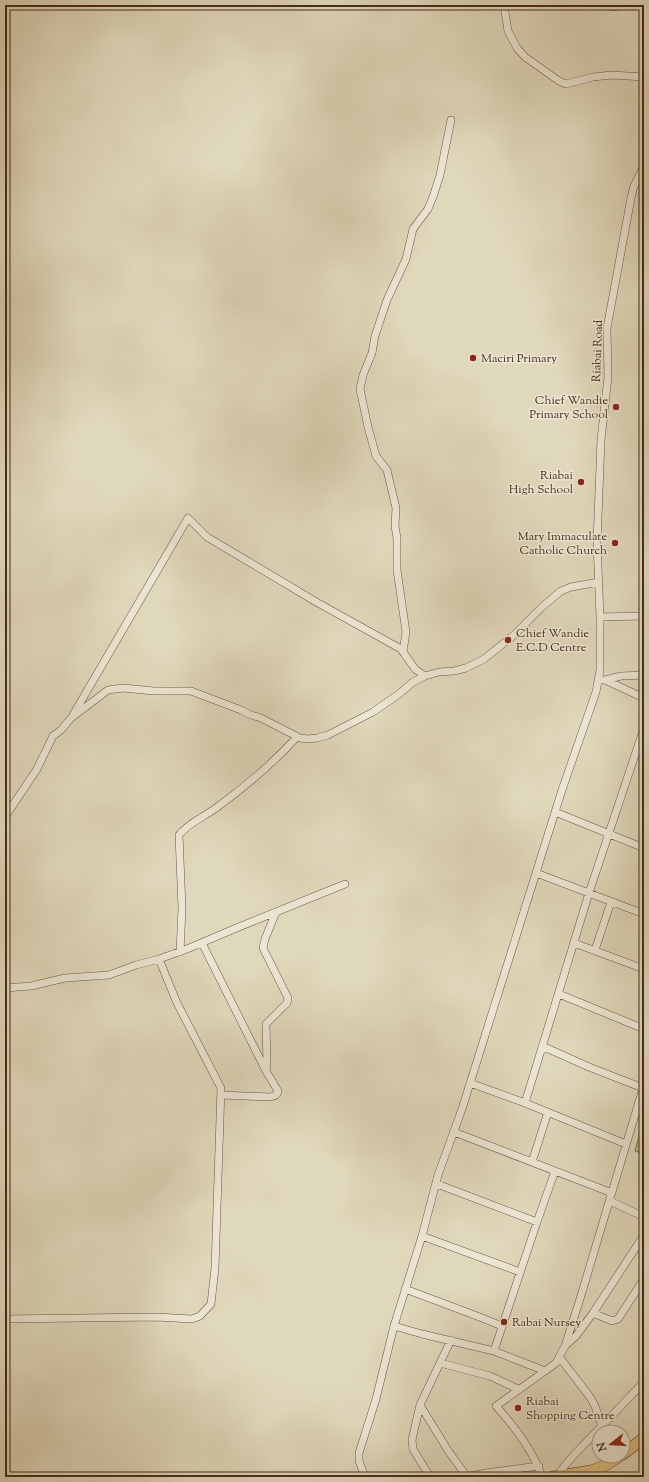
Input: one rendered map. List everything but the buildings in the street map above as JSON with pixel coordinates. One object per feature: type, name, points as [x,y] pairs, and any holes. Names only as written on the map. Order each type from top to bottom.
[{"type":"highway","points":[[631,1448],[644,1438]]},
{"type":"highway","points":[[556,1477],[591,1471],[607,1464]]},
{"type":"street","points":[[504,5],[508,31],[517,48],[525,57],[559,81],[566,84],[593,77],[612,75],[644,77]]},
{"type":"street","points":[[612,7],[626,5]]},
{"type":"street","points":[[403,652],[406,632],[398,570],[398,538],[395,526],[396,508],[387,470],[376,456],[360,389],[363,375],[372,353],[376,330],[387,300],[406,259],[413,229],[428,209],[433,197],[440,175],[451,120]]},
{"type":"street","name":"Riabai Road","points":[[365,1477],[359,1461],[359,1453],[376,1399],[394,1326],[422,1236],[437,1184],[438,1175],[470,1083],[555,812],[596,692],[602,680],[597,542],[601,440],[608,377],[607,328],[631,198],[634,186],[644,166]]},
{"type":"street","points":[[5,817],[37,769],[53,736],[61,730],[70,718],[188,518],[207,537],[318,604],[390,642],[403,652],[415,669],[424,676]]},
{"type":"street","points":[[70,718],[108,690],[123,688],[154,691],[186,690],[261,718],[297,737],[308,739],[328,735],[373,712],[413,682],[424,676],[466,668],[484,659],[514,635],[542,607],[561,591],[571,587],[599,582]]},
{"type":"street","points":[[600,618],[644,616]]},
{"type":"street","points":[[602,680],[621,676],[644,675]]},
{"type":"street","points":[[602,680],[644,698]]},
{"type":"street","points":[[525,1103],[608,834],[644,728]]},
{"type":"street","points":[[180,952],[182,908],[178,843],[179,835],[184,829],[215,809],[241,789],[297,737]]},
{"type":"street","points":[[555,812],[644,848]]},
{"type":"street","points":[[536,873],[644,914]]},
{"type":"street","points":[[5,988],[31,986],[65,978],[109,975],[180,952],[346,884]]},
{"type":"street","points":[[595,950],[611,902]]},
{"type":"street","points":[[266,1071],[266,1024],[288,1001],[287,995],[279,982],[263,948],[276,912]]},
{"type":"street","points":[[202,943],[266,1071],[278,1091],[274,1096],[222,1095]]},
{"type":"street","points":[[574,943],[644,969]]},
{"type":"street","points":[[5,1319],[156,1317],[192,1319],[200,1316],[211,1304],[215,1268],[222,1095],[220,1084],[177,1003],[159,959]]},
{"type":"street","points":[[558,994],[644,1028]]},
{"type":"street","points":[[542,1046],[589,1067],[644,1086],[610,1202],[560,1358],[556,1363],[496,1406],[510,1422],[524,1442],[539,1466],[542,1477]]},
{"type":"street","points":[[470,1083],[525,1103],[626,1144]]},
{"type":"street","points":[[532,1162],[548,1112]]},
{"type":"street","points":[[454,1132],[612,1193]]},
{"type":"street","points":[[494,1351],[555,1171]]},
{"type":"street","points":[[437,1184],[537,1222]]},
{"type":"street","points":[[610,1202],[644,1217]]},
{"type":"street","points":[[565,1346],[576,1336],[593,1313],[644,1235]]},
{"type":"street","points":[[422,1236],[520,1272]]},
{"type":"street","points":[[593,1313],[606,1320],[615,1321],[618,1319],[644,1279]]},
{"type":"street","points":[[405,1289],[502,1326]]},
{"type":"street","points":[[394,1326],[494,1351],[545,1371]]},
{"type":"street","points":[[430,1477],[412,1447],[416,1418],[420,1405],[451,1340]]},
{"type":"street","points":[[560,1358],[590,1397],[601,1424]]},
{"type":"street","points":[[440,1363],[490,1376],[518,1389]]},
{"type":"street","points":[[604,1424],[644,1382]]},
{"type":"street","points":[[420,1405],[449,1452],[467,1477],[539,1466]]},
{"type":"street","points":[[556,1477],[591,1438]]},
{"type":"street","points":[[519,1469],[521,1477]]},
{"type":"green space","points":[[644,1117],[644,1154],[635,1151]]},
{"type":"place","name":"Maciri Primary","points":[[473,358]]},
{"type":"place","name":"Chief Wandie Primary School","points":[[616,407]]},
{"type":"place","name":"Riabai High School","points":[[581,482]]},
{"type":"place","name":"Mary Immaculate Catholic Church","points":[[615,543]]},
{"type":"place","name":"Chief Wandie E.C.D Centre","points":[[508,640]]},
{"type":"place","name":"Rabai Nursey","points":[[504,1322]]},
{"type":"place","name":"Riabai Shopping Centre","points":[[518,1408]]}]
